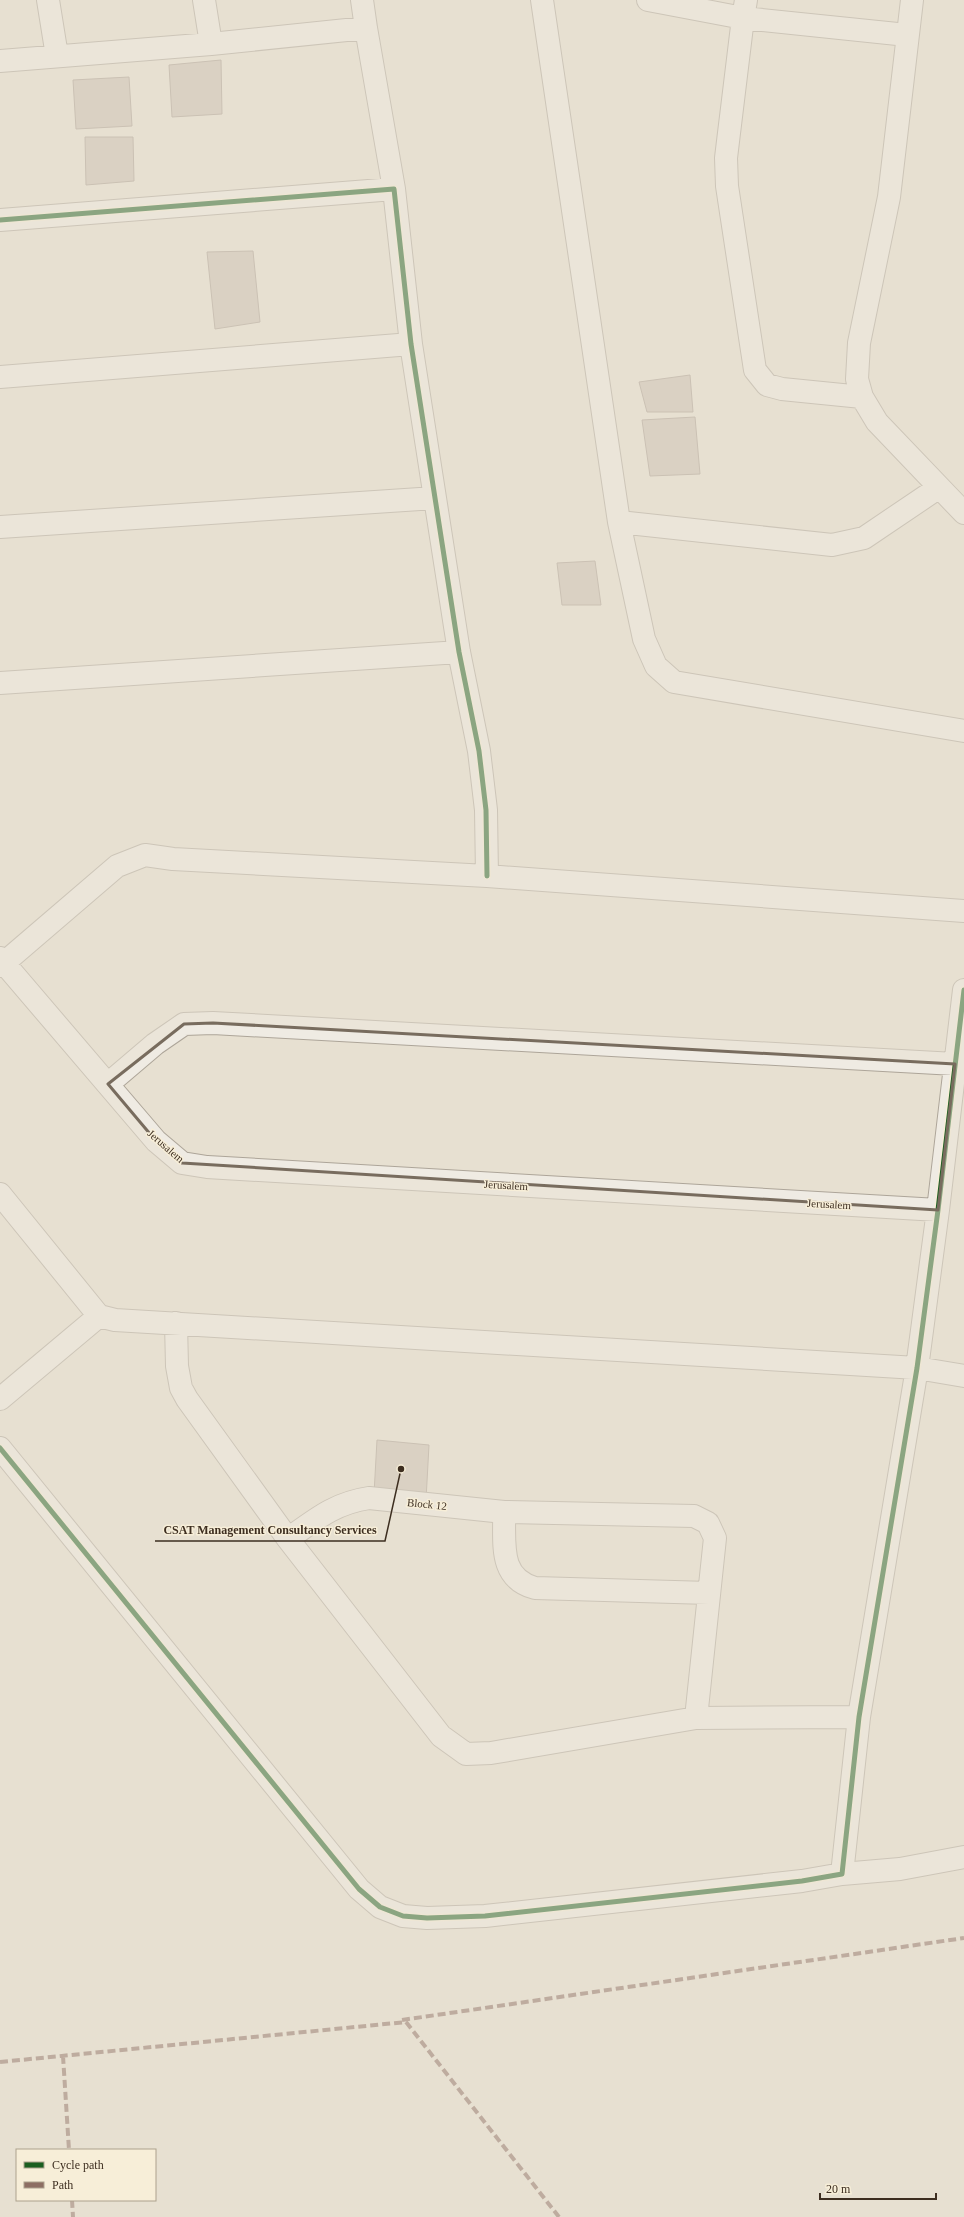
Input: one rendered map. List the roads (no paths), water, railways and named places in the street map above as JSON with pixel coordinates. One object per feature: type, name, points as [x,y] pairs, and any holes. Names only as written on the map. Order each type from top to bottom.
[{"type":"street","points":[[48,0],[57,56]]},
{"type":"street","points":[[204,0],[211,44]]},
{"type":"street","points":[[362,0],[394,189],[411,344],[459,652],[479,751],[486,810],[487,876]]},
{"type":"street","points":[[542,0],[620,522],[644,639],[656,666],[674,682],[964,731]]},
{"type":"street","points":[[648,0],[744,9],[907,35]]},
{"type":"street","points":[[912,0],[889,196],[859,343],[857,378],[862,397],[877,422],[964,514]]},
{"type":"street","points":[[744,9],[726,158],[728,186],[755,370],[767,385],[782,389],[862,397]]},
{"type":"street","points":[[0,61],[211,44],[366,28]]},
{"type":"street","points":[[0,220],[394,189]]},
{"type":"street","points":[[0,376],[411,344]]},
{"type":"street","points":[[620,522],[832,545],[864,538],[938,488]]},
{"type":"street","points":[[0,527],[435,498]]},
{"type":"street","points":[[0,683],[459,652]]},
{"type":"street","points":[[1,962],[117,866],[145,855],[173,859],[487,876],[964,911]]},
{"type":"street","name":"Jerusalem","points":[[1,962],[156,1141],[182,1164],[223,1168],[938,1210]]},
{"type":"street","points":[[842,1874],[859,1717],[917,1368],[938,1210],[955,1153],[955,1064],[964,990]]},
{"type":"street","points":[[108,1084],[155,1044],[184,1024],[214,1023],[955,1064]]},
{"type":"street","points":[[0,1194],[99,1316],[115,1320],[917,1368],[964,1376]]},
{"type":"street","points":[[0,1399],[99,1316]]},
{"type":"street","points":[[176,1323],[177,1366],[182,1388],[187,1399],[288,1539],[441,1736],[466,1754],[491,1753],[696,1718],[859,1717]]},
{"type":"street","points":[[0,1448],[359,1889],[380,1907],[403,1916],[485,1916],[802,1881],[842,1874],[900,1868],[964,1857]]},
{"type":"street","name":"Block 12","points":[[288,1539],[326,1511],[351,1501],[370,1498],[504,1512],[694,1516],[708,1523],[715,1538],[696,1718]]},
{"type":"street","points":[[504,1512],[505,1558],[512,1574],[522,1585],[535,1588],[709,1593]]},
{"type":"place","name":"CSAT Management Consultancy Services","points":[[401,1469]]}]
